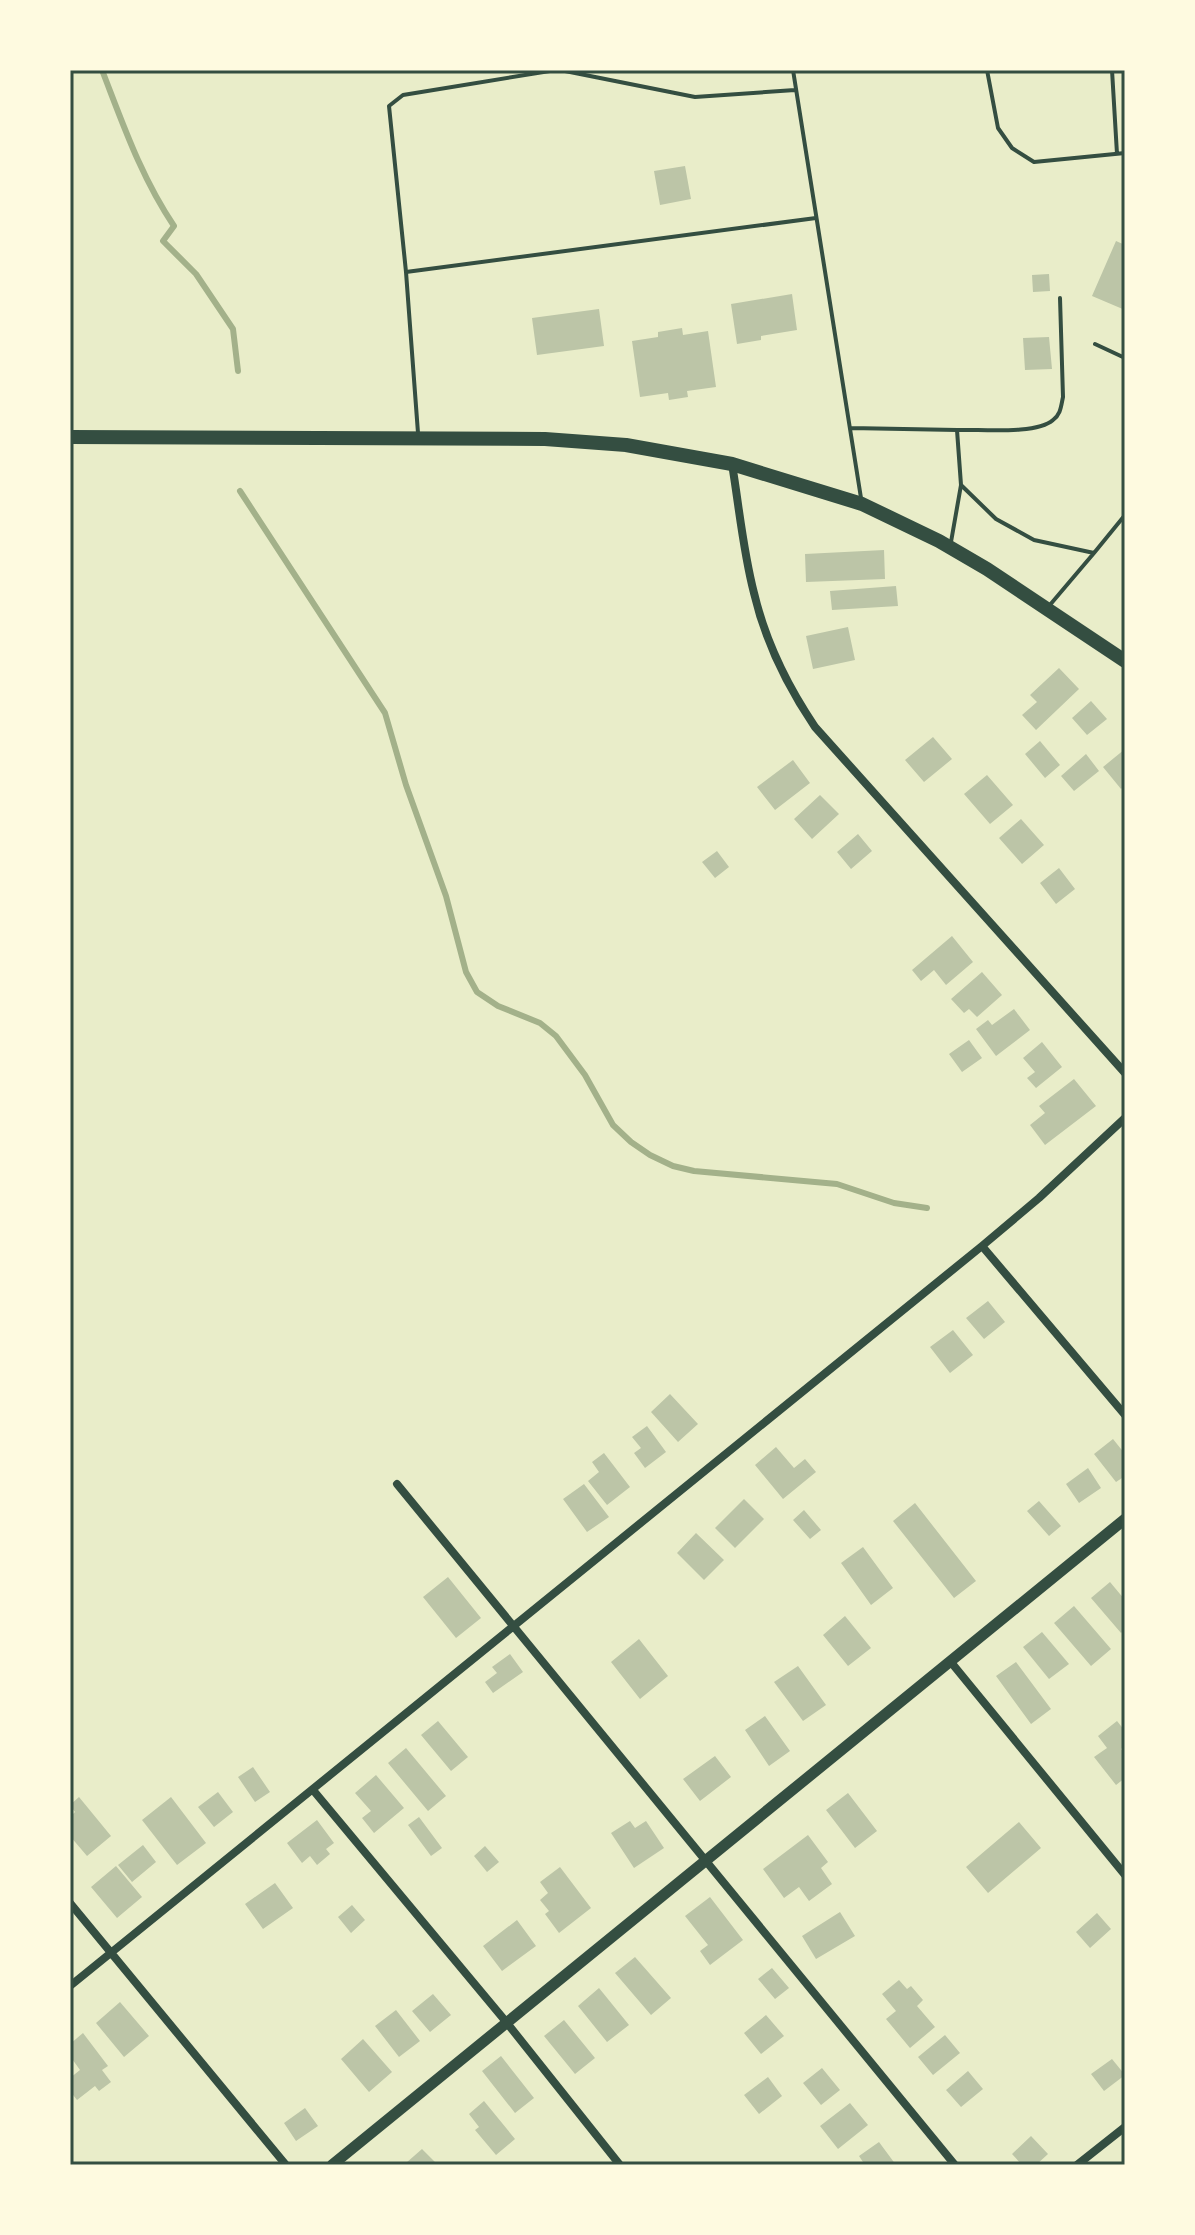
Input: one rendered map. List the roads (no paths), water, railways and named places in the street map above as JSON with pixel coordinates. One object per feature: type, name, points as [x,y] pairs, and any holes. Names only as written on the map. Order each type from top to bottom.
[{"type":"main road","points":[[70,437],[545,439],[626,445],[732,464],[862,504],[950,548],[1125,661]]},
{"type":"street","points":[[732,464],[754,593],[769,639],[797,700],[815,727],[1125,1073]]},
{"type":"street","points":[[70,1986],[982,1246],[1125,1118]]},
{"type":"street","points":[[982,1246],[1125,1415]]},
{"type":"street","points":[[397,1484],[955,2165]]},
{"type":"street","points":[[332,2165],[1125,1519]]},
{"type":"street","points":[[950,1661],[1125,1875]]},
{"type":"street","points":[[313,1790],[507,2023],[620,2165]]},
{"type":"street","points":[[70,1903],[286,2165]]},
{"type":"street","points":[[1077,2165],[1125,2127]]},
{"type":"lane","points":[[418,438],[406,272],[389,106],[403,95],[558,70],[695,97],[796,90]]},
{"type":"lane","points":[[793,70],[862,504]]},
{"type":"lane","points":[[987,70],[998,128],[1012,148],[1034,162],[1125,153]]},
{"type":"lane","points":[[1112,70],[1117,154]]},
{"type":"lane","points":[[406,272],[816,218]]},
{"type":"lane","points":[[849,428],[1038,428],[1051,423],[1060,413],[1063,397],[1060,298]]},
{"type":"lane","points":[[1095,344],[1125,358]]},
{"type":"lane","points":[[950,548],[961,485],[957,430]]},
{"type":"lane","points":[[961,485],[996,519],[1034,540],[1094,553]]},
{"type":"lane","points":[[1047,608],[1125,515]]},
{"type":"waterway","points":[[102,70],[142,169],[174,226],[163,241],[196,274],[233,329],[238,371]]},
{"type":"waterway","points":[[240,491],[385,713],[406,785],[446,896],[466,972],[477,992],[498,1006],[540,1023],[556,1036],[585,1075],[613,1125],[650,1155],[673,1166],[694,1171],[837,1184],[894,1203],[927,1208]]}]
